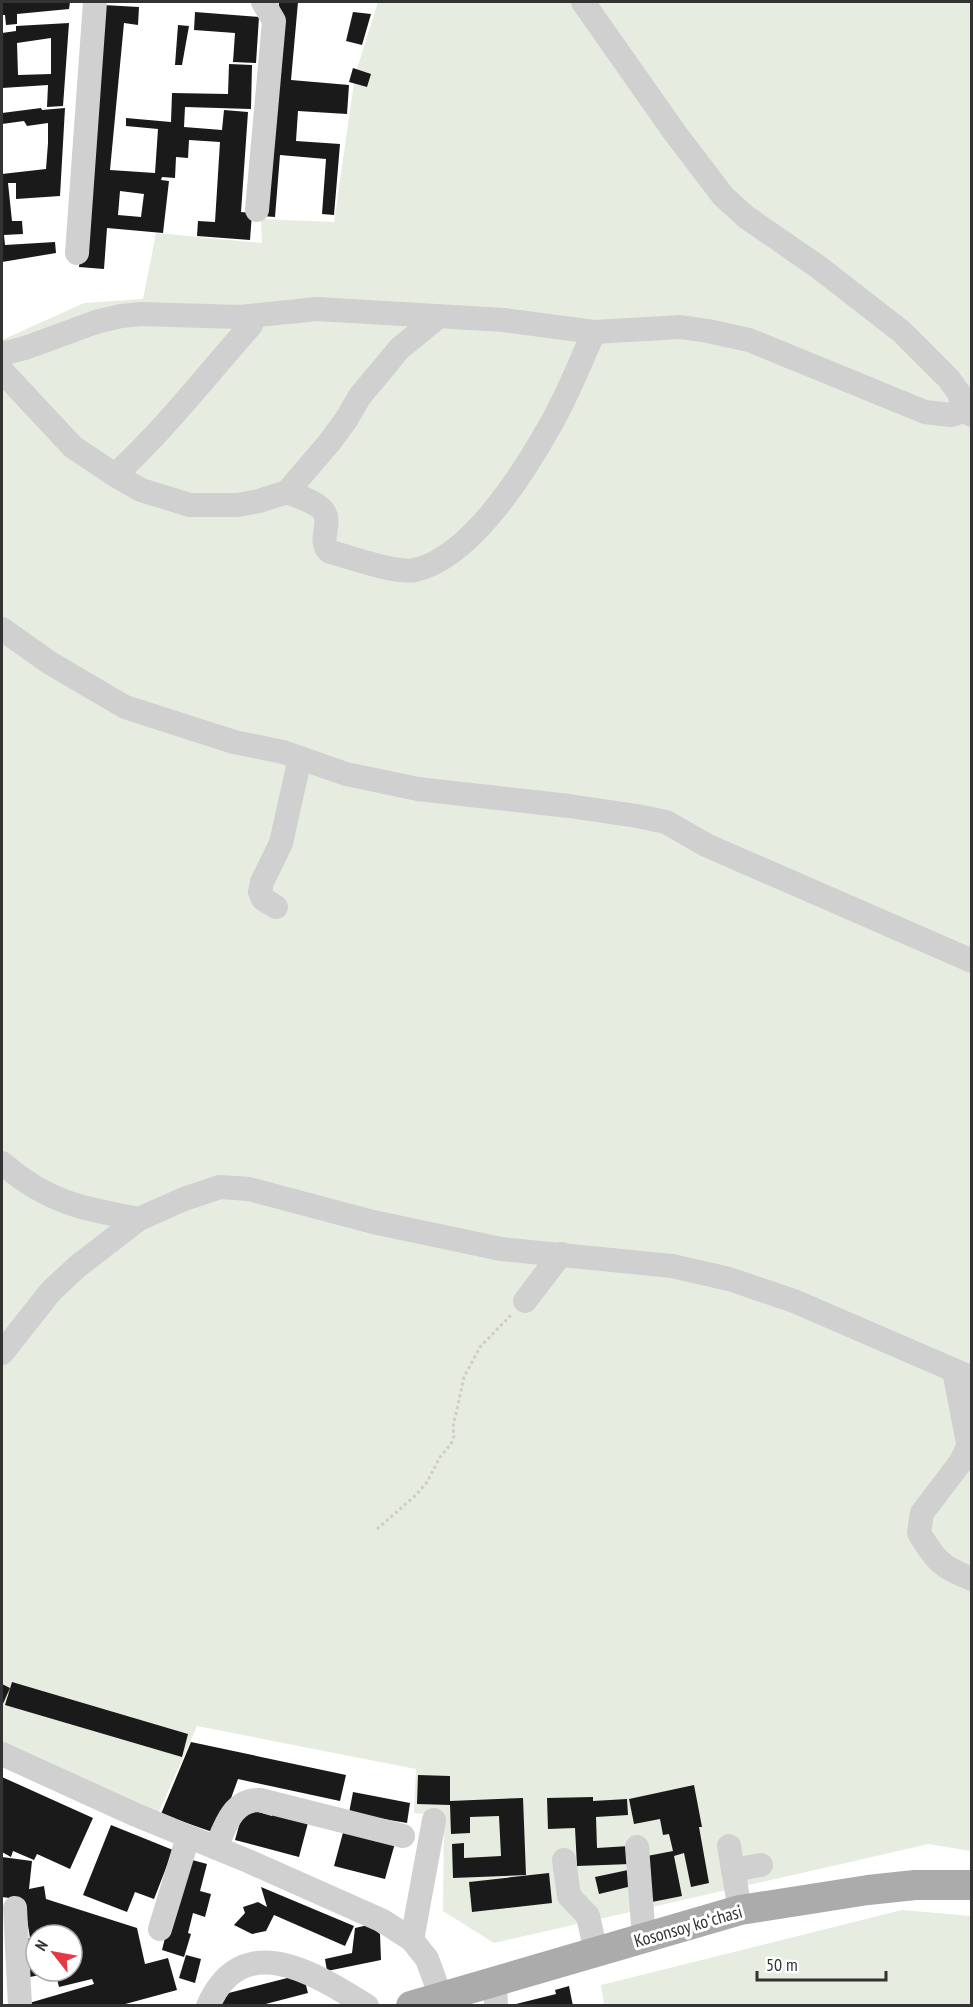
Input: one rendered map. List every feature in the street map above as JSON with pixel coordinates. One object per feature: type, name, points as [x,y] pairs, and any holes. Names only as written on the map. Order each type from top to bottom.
[{"type":"main road","name":"Kosonsoy koʻchasi","points":[[411,2006],[441,1996],[495,1993],[596,1952],[740,1910],[868,1890],[915,1885],[972,1885]]},
{"type":"street","points":[[77,253],[95,2]]},
{"type":"street","points":[[257,210],[274,21],[263,2]]},
{"type":"street","points":[[2,354],[121,316],[142,314],[240,317],[317,309],[504,320],[594,332],[681,327],[749,340],[925,412],[951,415],[968,413],[959,393],[949,379],[902,332],[817,266],[746,217],[723,196],[675,133],[583,2]]},
{"type":"street","points":[[115,475],[135,458],[193,394],[251,325],[253,316]]},
{"type":"street","points":[[2,371],[73,447],[141,490],[190,505],[238,505],[287,492],[329,443],[360,396],[399,349],[438,317]]},
{"type":"street","points":[[287,492],[325,512],[327,524],[324,542],[330,552],[407,570],[416,569],[441,558],[477,530],[511,486],[548,431],[594,332]]},
{"type":"street","points":[[2,629],[50,663],[125,707],[234,742],[283,752],[346,774],[418,789],[569,806],[666,822],[706,846],[972,961]]},
{"type":"street","points":[[276,907],[263,899],[260,892],[262,882],[281,843],[300,758]]},
{"type":"street","points":[[3,1166],[63,1202],[139,1220]]},
{"type":"street","points":[[2,1353],[51,1291],[78,1266],[139,1220],[184,1199],[220,1187],[249,1189],[373,1222],[501,1249],[672,1266],[729,1278],[794,1301],[963,1375],[970,1441],[960,1463],[922,1513],[919,1533],[932,1554],[949,1570],[972,1579]]},
{"type":"street","points":[[525,1301],[561,1254]]},
{"type":"street","points":[[2,1754],[136,1815],[383,1921],[412,1940],[427,1959],[441,1996]]},
{"type":"street","points":[[216,1848],[236,1809],[248,1800],[260,1800],[403,1836]]},
{"type":"street","points":[[412,1940],[434,1820]]},
{"type":"street","points":[[160,1929],[189,1837]]},
{"type":"street","points":[[729,1846],[740,1910]]},
{"type":"street","points":[[637,1847],[644,1938]]},
{"type":"street","points":[[564,1860],[569,1896],[588,1916],[596,1952]]},
{"type":"street","points":[[733,1870],[761,1865]]},
{"type":"street","points":[[15,1908],[20,2006]]},
{"type":"street","points":[[208,2006],[225,1978],[247,1965],[270,1961],[291,1965],[318,1977],[368,2006]]},
{"type":"path","points":[[377,1529],[416,1495],[427,1482],[454,1436],[453,1427],[464,1377],[474,1356],[525,1301]]},
{"type":"shaded area","points":[[378,2],[971,2],[971,1851],[929,1844],[494,1943],[443,1911],[444,1815],[414,1813],[416,1769],[197,1726],[157,1816],[2,1745],[2,340],[84,303],[143,299],[156,233],[262,243],[261,219],[334,222],[355,75]]},
{"type":"shaded area","points":[[902,1910],[971,1916],[971,2005],[604,2005],[601,1985]]},
{"type":"building","points":[[2,2],[70,2],[69,9],[17,14],[17,24],[6,25],[5,15],[2,15]]},
{"type":"building","points":[[279,2],[298,2],[291,80],[349,85],[347,114],[298,111],[296,141],[340,144],[334,215],[322,214],[326,159],[280,155],[275,217],[262,216]]},
{"type":"building","points":[[103,5],[139,7],[138,25],[124,23],[110,170],[155,173],[158,129],[126,126],[126,118],[171,122],[172,93],[228,94],[229,64],[252,65],[251,109],[185,107],[184,127],[222,130],[224,110],[248,112],[241,212],[252,213],[250,240],[197,236],[198,221],[215,222],[220,142],[189,140],[188,158],[176,157],[175,178],[162,177],[161,180],[169,181],[163,233],[107,228],[104,269],[79,267]],"holes":[[[120,191],[144,194],[141,217],[118,215]]]},
{"type":"building","points":[[195,12],[259,17],[256,63],[233,62],[235,33],[194,30]]},
{"type":"building","points":[[353,12],[371,14],[362,45],[346,41]]},
{"type":"building","points":[[69,23],[63,106],[47,107],[48,85],[2,88],[2,33],[16,31],[16,26]],"holes":[[[51,38],[51,74],[18,75],[17,43]]]},
{"type":"building","points":[[178,25],[189,26],[182,65],[175,65]]},
{"type":"building","points":[[353,68],[371,74],[367,87],[349,82]]},
{"type":"building","points":[[41,108],[42,110],[65,108],[60,196],[16,199],[16,183],[8,183],[12,221],[22,221],[23,234],[4,235],[5,245],[55,242],[56,253],[2,262],[2,174],[46,169],[48,123],[27,126],[24,121],[2,124],[2,113]]},
{"type":"building","points":[[12,1682],[188,1734],[182,1757],[5,1705]]},
{"type":"building","points":[[2,1684],[10,1688],[2,1706]]},
{"type":"building","points":[[191,1742],[346,1775],[340,1801],[238,1779],[218,1834],[161,1814]]},
{"type":"building","points":[[418,1775],[450,1776],[450,1801],[523,1798],[526,1875],[453,1878],[452,1844],[464,1843],[464,1858],[501,1856],[499,1816],[470,1817],[470,1833],[451,1834],[450,1805],[417,1804]]},
{"type":"building","points":[[2,1777],[93,1818],[70,1869],[37,1854],[34,1860],[13,1851],[11,1857],[2,1852]]},
{"type":"building","points":[[694,1785],[709,1883],[691,1887],[684,1853],[674,1856],[682,1896],[652,1902],[642,1857],[673,1851],[669,1834],[663,1835],[660,1819],[634,1824],[629,1799]]},
{"type":"building","points":[[353,1792],[410,1803],[407,1823],[349,1813]]},
{"type":"building","points":[[593,1797],[593,1801],[627,1799],[628,1815],[596,1817],[597,1848],[629,1846],[630,1864],[577,1866],[575,1828],[548,1829],[547,1798]]},
{"type":"building","points":[[244,1808],[272,1816],[274,1810],[309,1819],[299,1857],[235,1840]]},
{"type":"building","points":[[111,1825],[173,1850],[154,1899],[135,1892],[127,1912],[83,1895]]},
{"type":"building","points":[[344,1829],[395,1843],[385,1879],[334,1866]]},
{"type":"building","points":[[2,1857],[32,1861],[29,1889],[44,1886],[46,1899],[137,1928],[145,1964],[168,1958],[177,1990],[118,2006],[19,2006],[94,1984],[92,1979],[84,1981],[84,1923],[28,1923],[24,1900],[2,1897]]},
{"type":"building","points":[[185,1858],[207,1864],[200,1891],[211,1894],[205,1917],[193,1913],[188,1933],[191,1934],[184,1957],[162,1950]]},
{"type":"building","points":[[628,1870],[632,1886],[599,1894],[595,1877]]},
{"type":"building","points":[[549,1873],[552,1903],[472,1912],[469,1882]]},
{"type":"building","points":[[261,1887],[354,1926],[345,1946],[274,1915],[266,1931],[252,1934],[234,1925],[245,1913],[243,1907],[258,1902],[267,1907]]},
{"type":"building","points":[[368,1925],[380,1934],[381,1960],[327,1971],[325,1959],[352,1953],[355,1928]]},
{"type":"building","points":[[186,1955],[201,1959],[195,1983],[179,1978]]},
{"type":"building","points":[[303,1974],[308,1993],[258,2006],[219,2006],[217,1996]]},
{"type":"building","points":[[58,1983],[76,1983],[59,1987]]},
{"type":"building","points":[[569,1986],[573,2006],[508,2006],[556,1994],[555,1990]]}]
